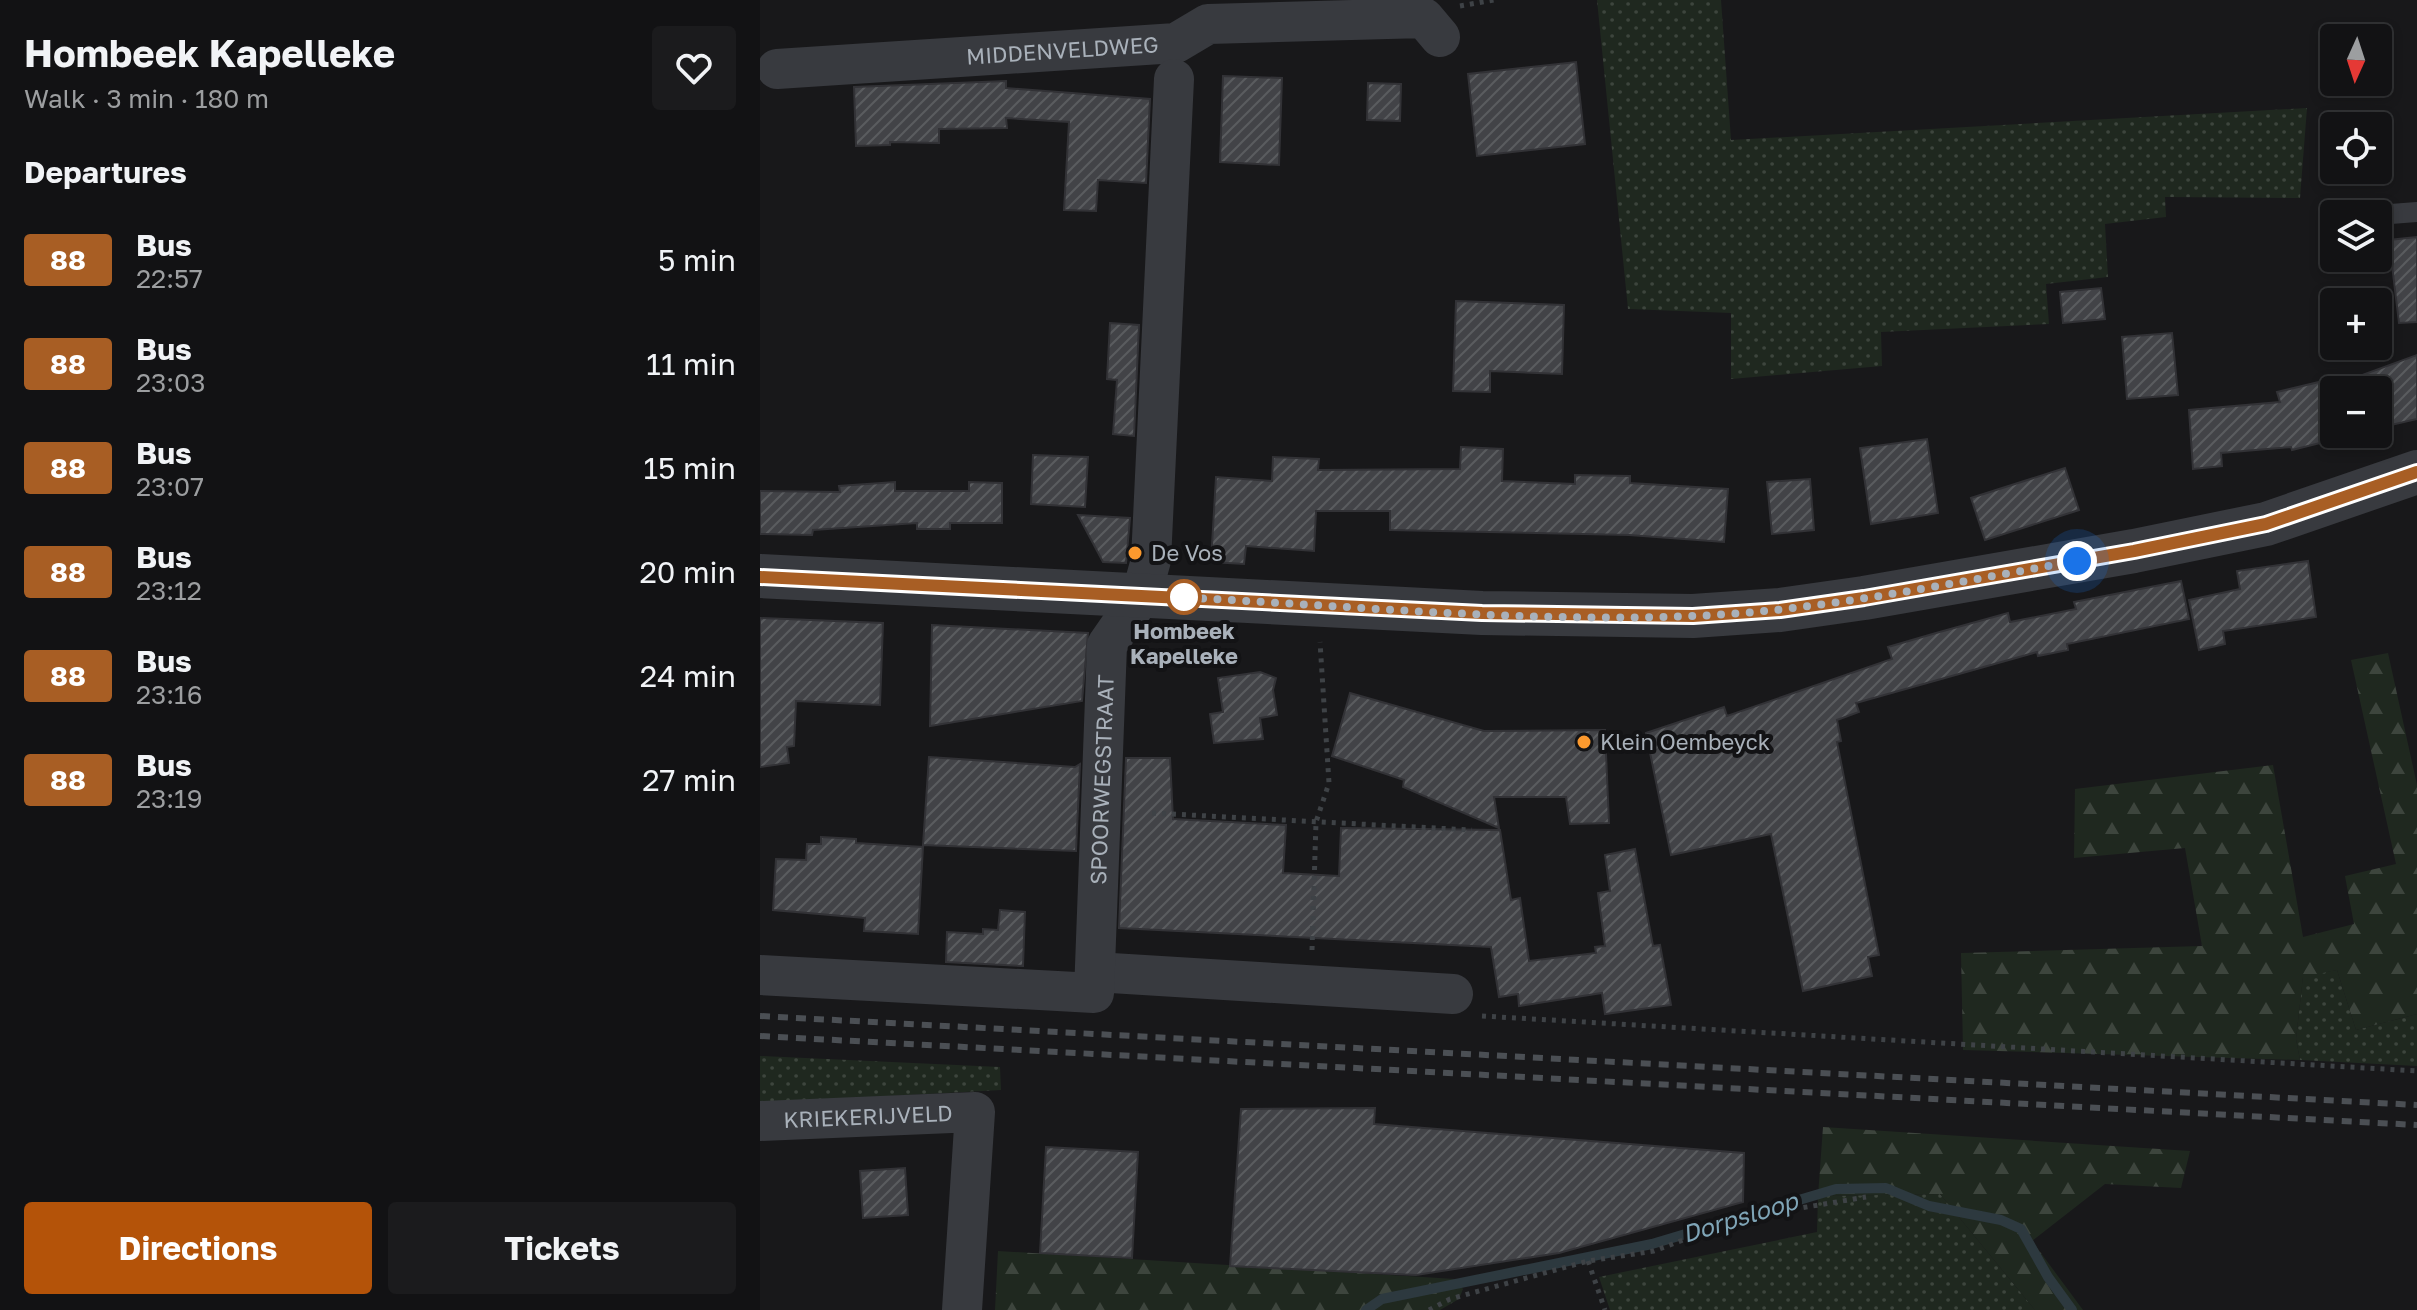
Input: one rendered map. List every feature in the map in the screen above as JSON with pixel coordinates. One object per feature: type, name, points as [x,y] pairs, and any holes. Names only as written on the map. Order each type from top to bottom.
[{"type":"street","name":"MIDDENVELDWEG","points":[[777,69],[1176,43],[1208,24],[1424,18],[1440,37]]},
{"type":"street","name":"MIDDENVELDWEG","points":[[1141,596],[1151,560],[1174,79]]},
{"type":"street","points":[[760,576],[1594,616],[1780,610],[2134,551],[2266,524],[2417,472]]},
{"type":"street","name":"SPOORWEGSTRAAT","points":[[1095,972],[1107,645],[1141,596]]},
{"type":"street","points":[[760,975],[1094,993],[1095,972],[1315,987],[1462,1005]]},
{"type":"street","name":"KRIEKERIJVELD","points":[[760,1121],[975,1112],[962,1310]]},
{"type":"lane","points":[[2392,214],[2417,212]]},
{"type":"path","points":[[1315,987],[1310,938],[1316,822],[1329,783],[1317,604]]},
{"type":"path","points":[[1152,813],[1472,830]]},
{"type":"path","points":[[1462,1005],[2417,1071]]},
{"type":"path","points":[[1429,1310],[1450,1299],[1588,1261],[1654,1251],[1741,1218],[1866,1197]]},
{"type":"path","points":[[1588,1261],[1605,1310]]},
{"type":"green space","points":[[1597,0],[1721,0],[1731,140],[2307,108],[2300,198],[2165,197],[2166,217],[2105,224],[2108,277],[2046,284],[2049,324],[1881,332],[1882,366],[1731,379],[1731,313],[1628,309]]},
{"type":"green space","points":[[2388,653],[2417,785],[2417,1014],[2356,1030],[2337,970],[2303,977],[2296,1039],[2300,1060],[1963,1050],[1961,953],[2202,946],[2185,848],[2074,858],[2075,789],[2273,765],[2303,937],[2354,924],[2345,876],[2396,864],[2351,660]]},
{"type":"green space","points":[[2337,970],[2356,1030],[2417,1014],[2417,1066],[2300,1060],[2296,1039],[2303,976]]},
{"type":"green space","points":[[760,1056],[1000,1067],[1001,1090],[760,1103]]},
{"type":"green space","points":[[1823,1127],[2190,1151],[2181,1188],[2105,1184],[2032,1241],[2083,1310],[2035,1310],[1940,1194],[1818,1196]]},
{"type":"green space","points":[[1940,1194],[2035,1310],[1610,1310],[1599,1277],[1817,1232],[1818,1196]]},
{"type":"green space","points":[[998,1251],[1455,1279],[1463,1289],[1459,1299],[1440,1310],[995,1310]]},
{"type":"building","points":[[1576,62],[1585,144],[1477,156],[1468,74]]},
{"type":"building","points":[[1223,76],[1282,78],[1279,165],[1220,162]]},
{"type":"building","points":[[1006,81],[1006,88],[1150,99],[1146,183],[1098,180],[1096,211],[1064,210],[1069,122],[1006,118],[1007,128],[939,129],[939,143],[890,142],[890,145],[856,146],[854,87]]},
{"type":"building","points":[[1368,83],[1401,84],[1400,121],[1367,120]]},
{"type":"building","points":[[2417,237],[2417,322],[2399,323],[2392,240]]},
{"type":"building","points":[[2101,288],[2105,319],[2063,323],[2060,292]]},
{"type":"building","points":[[1456,301],[1564,305],[1562,374],[1490,371],[1490,392],[1453,391]]},
{"type":"building","points":[[1110,323],[1139,325],[1134,436],[1113,434],[1117,380],[1107,379]]},
{"type":"building","points":[[2172,333],[2178,395],[2127,399],[2122,337]]},
{"type":"building","points":[[2417,355],[2417,419],[2392,425],[2392,376],[2360,376]]},
{"type":"building","points":[[2320,382],[2320,443],[2292,450],[2291,447],[2221,453],[2222,466],[2193,469],[2189,410],[2280,402],[2277,392]]},
{"type":"building","points":[[1927,439],[1938,513],[1871,524],[1860,448]]},
{"type":"building","points":[[1461,447],[1503,449],[1502,481],[1575,484],[1575,475],[1630,476],[1630,483],[1728,489],[1724,542],[1629,535],[1390,530],[1390,511],[1316,511],[1314,551],[1246,546],[1244,564],[1211,562],[1216,477],[1272,481],[1273,457],[1319,459],[1318,470],[1460,469]]},
{"type":"building","points":[[1033,455],[1088,457],[1085,507],[1031,504]]},
{"type":"building","points":[[2065,468],[2079,510],[1985,540],[1971,498]]},
{"type":"building","points":[[1810,479],[1814,530],[1772,534],[1767,482]]},
{"type":"building","points":[[895,482],[895,491],[969,491],[969,482],[1002,483],[1002,523],[950,523],[950,529],[917,529],[917,523],[813,530],[812,535],[760,534],[760,491],[840,492],[839,486]]},
{"type":"building","points":[[1078,515],[1130,518],[1126,563],[1103,562]]},
{"type":"building","points":[[2308,561],[2316,617],[2223,631],[2225,644],[2199,650],[2189,600],[2240,589],[2237,571]]},
{"type":"building","points":[[2181,581],[2189,619],[2067,644],[2068,650],[2038,656],[2037,652],[1856,703],[1859,712],[1837,720],[1841,741],[1837,742],[1879,955],[1868,957],[1872,976],[1803,991],[1771,834],[1671,855],[1646,733],[1724,707],[1727,716],[1892,659],[1888,647],[1936,633],[2008,613],[2010,622],[2076,609],[2074,602]]},
{"type":"building","points":[[760,618],[883,623],[880,705],[796,701],[794,746],[787,747],[789,763],[760,767]]},
{"type":"building","points":[[932,625],[1088,633],[1082,701],[930,726]]},
{"type":"building","points":[[1260,672],[1276,678],[1273,690],[1277,715],[1260,718],[1263,739],[1214,743],[1210,714],[1223,712],[1218,678]]},
{"type":"building","points":[[1350,693],[1484,731],[1605,730],[1609,823],[1570,824],[1566,797],[1494,797],[1499,828],[1403,787],[1404,780],[1332,756]]},
{"type":"building","points":[[929,757],[1075,767],[1080,764],[1076,851],[923,845]]},
{"type":"building","points":[[1126,758],[1170,758],[1173,819],[1286,825],[1283,873],[1339,876],[1341,828],[1500,830],[1511,900],[1520,898],[1529,961],[1596,953],[1595,947],[1605,946],[1598,893],[1610,891],[1605,855],[1635,849],[1653,946],[1660,945],[1671,1005],[1605,1014],[1602,993],[1519,1006],[1518,994],[1499,997],[1491,947],[1119,928]]},
{"type":"building","points":[[821,837],[856,839],[856,843],[923,847],[918,934],[864,931],[865,918],[773,910],[776,859],[806,860],[807,844],[821,844]]},
{"type":"building","points":[[1000,910],[1025,912],[1023,966],[946,962],[947,932],[983,934],[983,929],[998,930]]},
{"type":"building","points":[[1375,1108],[1374,1124],[1744,1153],[1743,1202],[1559,1253],[1416,1275],[1230,1266],[1241,1109]]},
{"type":"building","points":[[1046,1147],[1138,1152],[1132,1258],[1040,1253]]},
{"type":"building","points":[[905,1168],[908,1215],[863,1218],[860,1171]]},
{"type":"waterway","name":"Dorpsloop","points":[[1366,1310],[1382,1299],[1652,1244],[1836,1189],[1886,1188],[1929,1206],[2001,1220],[2021,1229],[2048,1277],[2072,1310]]},
{"type":"railway","points":[[760,1016],[2417,1105]]},
{"type":"railway","points":[[760,1036],[2417,1125]]},
{"type":"bus line","name":"88","points":[[760,577],[1482,613],[1693,616],[1780,610],[1864,598],[2134,551],[2266,524],[2417,472]]},
{"type":"place","name":"De Vos","points":[[1135,553]]},
{"type":"place","name":"Hombeek Kapelleke","points":[[1184,597]]},
{"type":"place","name":"Klein Oembeyck","points":[[1584,742]]},
{"type":"route","points":[[1184,597],[1172,597],[1482,613],[1693,616],[1780,610],[1864,598],[2077,561]]}]
